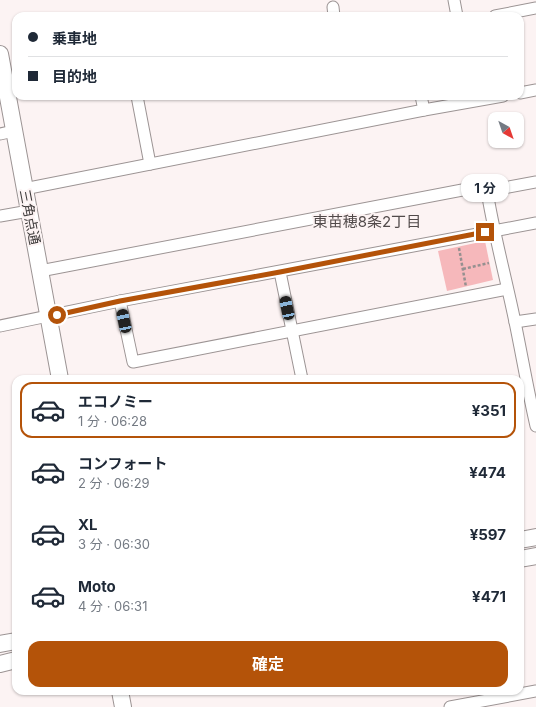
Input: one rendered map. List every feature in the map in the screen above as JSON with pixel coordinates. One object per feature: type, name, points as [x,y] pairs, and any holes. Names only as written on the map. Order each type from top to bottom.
[{"type":"street","points":[[454,0],[457,12]]},
{"type":"street","points":[[516,12],[536,8]]},
{"type":"street","name":"三角点通","points":[[0,54],[7,132],[29,211],[59,375]]},
{"type":"street","points":[[524,92],[536,90]]},
{"type":"street","points":[[138,100],[150,164]]},
{"type":"street","points":[[422,100],[424,110]]},
{"type":"street","points":[[24,189],[480,100]]},
{"type":"street","points":[[40,271],[478,187],[487,191],[536,182]]},
{"type":"street","points":[[487,191],[494,231],[515,322],[536,426]]},
{"type":"street","points":[[0,216],[29,211]]},
{"type":"street","points":[[0,326],[120,301],[536,223]]},
{"type":"street","points":[[280,272],[301,375]]},
{"type":"street","points":[[120,301],[133,362],[507,289]]},
{"type":"street","points":[[515,322],[536,319]]},
{"type":"street","points":[[524,539],[536,537]]},
{"type":"street","points":[[524,558],[536,556]]},
{"type":"street","points":[[0,644],[12,642]]},
{"type":"street","points":[[0,664],[12,661]]},
{"type":"street","points":[[524,693],[536,691]]},
{"type":"street","points":[[121,695],[123,707]]},
{"type":"street","points":[[450,707],[514,695]]},
{"type":"path","points":[[459,243],[466,289]]},
{"type":"path","points":[[463,269],[492,262]]},
{"type":"shaded area","points":[[485,241],[493,280],[447,291],[438,251]]},
{"type":"district","name":"東苗穂8条2丁目","points":[[367,222]]},
{"type":"route","points":[[57,315],[120,301],[280,272],[485,232]]}]
